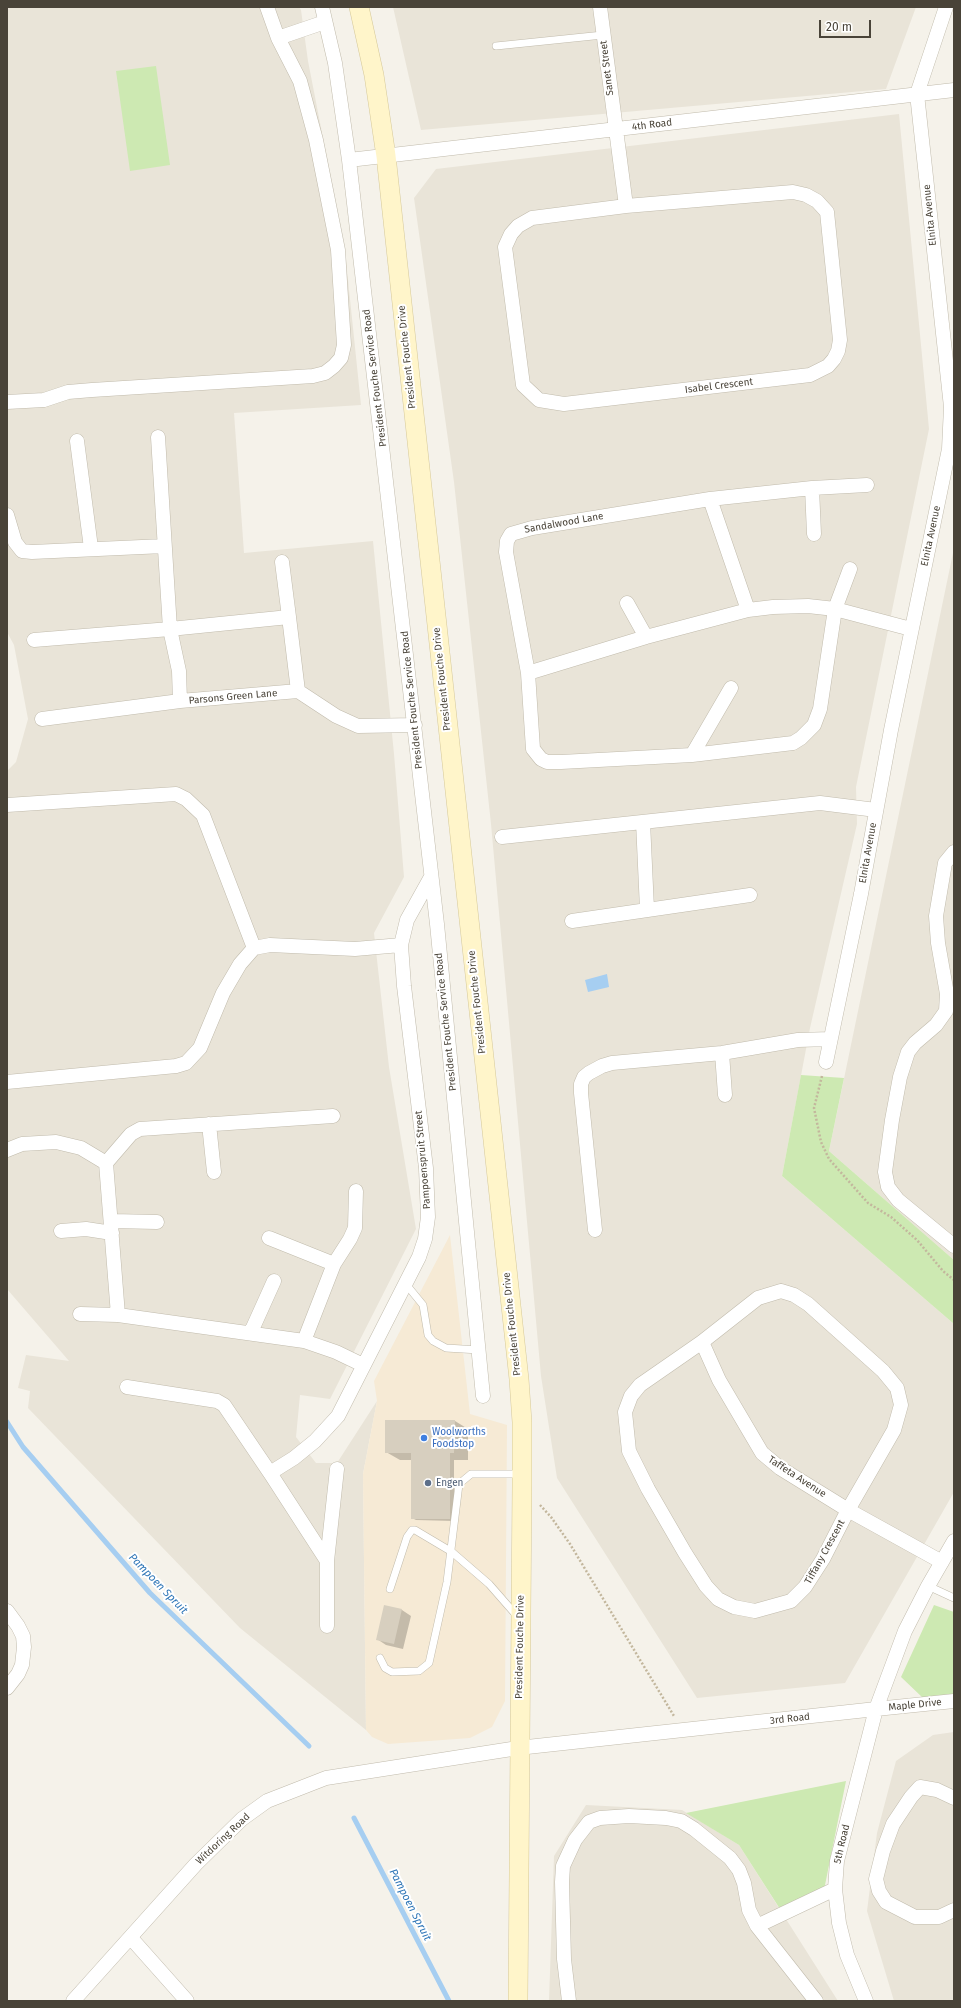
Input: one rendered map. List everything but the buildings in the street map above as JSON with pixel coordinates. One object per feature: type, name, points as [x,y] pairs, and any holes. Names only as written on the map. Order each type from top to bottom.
[{"type":"street","points":[[7,402],[44,400],[68,392],[313,376],[325,373],[341,358],[344,345],[338,250],[318,147],[300,82],[278,38],[267,7]]},
{"type":"street","name":"President Fouche Service Road","points":[[322,7],[324,22],[335,63],[349,160],[415,725],[483,1396]]},
{"type":"street","name":"President Fouche Drive","points":[[359,7],[374,75],[386,156],[519,1379],[522,1422],[522,1480],[518,1748],[518,2001]]},
{"type":"street","name":"Sanet Street","points":[[600,7],[614,129]]},
{"type":"street","name":"Elnita Avenue","points":[[826,1062],[861,894],[911,628],[949,449],[952,407],[917,94],[946,7]]},
{"type":"street","points":[[278,38],[324,22]]},
{"type":"street","name":"4th Road","points":[[349,160],[954,90]]},
{"type":"street","points":[[614,129],[626,206]]},
{"type":"street","name":"Isabel Crescent","points":[[793,192],[806,195],[817,201],[827,212],[829,225],[840,340],[838,351],[834,359],[820,371],[810,375],[564,404],[539,400],[523,385],[505,247],[511,234],[518,226],[532,218],[626,206],[793,192]]},
{"type":"street","points":[[158,437],[170,629],[179,671],[180,702]]},
{"type":"street","points":[[77,441],[91,548]]},
{"type":"street","name":"Sandalwood Lane","points":[[850,569],[835,609],[820,709],[814,725],[808,732],[793,743],[692,755],[547,762],[541,759],[533,749],[528,673],[507,561],[507,542],[511,534],[532,528],[710,498],[812,488],[867,485]]},
{"type":"street","points":[[812,488],[814,534]]},
{"type":"street","points":[[710,498],[748,610]]},
{"type":"street","points":[[7,515],[15,542],[22,551],[32,552],[91,548],[164,546]]},
{"type":"street","points":[[282,562],[298,691],[336,716],[358,726],[415,725]]},
{"type":"street","points":[[627,603],[646,637]]},
{"type":"street","points":[[528,673],[646,637],[748,610],[773,607],[808,606],[835,609],[911,628]]},
{"type":"street","points":[[34,640],[170,629],[289,616]]},
{"type":"street","points":[[692,755],[731,688]]},
{"type":"street","name":"Parsons Green Lane","points":[[42,719],[180,702],[298,691]]},
{"type":"street","points":[[7,805],[176,794],[186,799],[203,815],[254,948]]},
{"type":"street","points":[[502,837],[820,803],[876,810]]},
{"type":"street","points":[[643,822],[647,909]]},
{"type":"street","points":[[954,852],[945,863],[936,916],[938,943],[948,994],[946,1011],[936,1025],[915,1043],[908,1052],[900,1077],[885,1172],[888,1186],[898,1200],[954,1246]]},
{"type":"street","name":"Pampoenspruit Street","points":[[270,1473],[294,1458],[330,1427],[343,1407],[363,1365],[419,1258],[425,1239],[428,1205],[426,1168],[404,986],[401,945],[407,920],[431,877]]},
{"type":"street","points":[[572,921],[750,895]]},
{"type":"street","points":[[7,1082],[176,1066],[186,1062],[200,1048],[224,993],[240,964],[254,948],[270,945],[355,949],[401,945]]},
{"type":"street","points":[[596,1230],[581,1093],[581,1084],[584,1077],[594,1069],[612,1063],[722,1053],[798,1040],[830,1039]]},
{"type":"street","points":[[722,1053],[725,1095]]},
{"type":"street","points":[[118,1315],[106,1163],[131,1134],[140,1129],[333,1116]]},
{"type":"street","points":[[209,1124],[214,1172]]},
{"type":"street","points":[[7,1150],[22,1144],[56,1142],[81,1148],[106,1163]]},
{"type":"street","points":[[304,1341],[334,1264],[350,1240],[355,1228],[356,1191]]},
{"type":"street","points":[[61,1231],[157,1222]]},
{"type":"street","points":[[269,1238],[334,1264]]},
{"type":"street","points":[[251,1332],[274,1281]]},
{"type":"street","name":"Tiffany Crescent","points":[[781,1291],[794,1295],[808,1304],[883,1371],[897,1388],[901,1405],[894,1430],[848,1510],[823,1559],[805,1587],[790,1601],[755,1611],[734,1607],[718,1599],[706,1586],[648,1489],[629,1451],[625,1412],[631,1396],[640,1385],[702,1342],[758,1298],[781,1291]]},
{"type":"street","points":[[80,1314],[118,1315],[251,1332],[304,1341],[336,1352],[363,1365]]},
{"type":"street","name":"Taffeta Avenue","points":[[702,1342],[719,1380],[762,1453],[780,1468],[848,1510],[942,1562]]},
{"type":"street","points":[[127,1387],[217,1401],[224,1405],[270,1473],[326,1561]]},
{"type":"street","points":[[327,1626],[326,1561],[337,1468]]},
{"type":"street","points":[[876,1709],[903,1638],[928,1586],[954,1541]]},
{"type":"street","points":[[7,1611],[23,1636],[23,1659],[18,1674],[7,1688]]},
{"type":"street","name":"Maple Drive","points":[[876,1709],[954,1701]]},
{"type":"street","name":"3rd Road","points":[[518,1748],[876,1709]]},
{"type":"street","name":"5th Road","points":[[866,2001],[847,1955],[839,1923],[835,1889],[837,1862],[876,1709]]},
{"type":"street","name":"Witdoring Road","points":[[73,2001],[196,1864],[242,1819],[267,1802],[326,1778],[518,1748]]},
{"type":"street","points":[[954,1798],[937,1790],[920,1787],[911,1796],[893,1824],[883,1851],[876,1879],[879,1891],[886,1902],[915,1917],[939,1917],[954,1910]]},
{"type":"street","points":[[569,2001],[564,1959],[563,1866],[575,1840],[589,1822],[600,1818],[628,1816],[666,1818],[680,1821],[694,1829],[730,1858],[739,1870],[744,1883],[749,1910],[757,1926],[816,2001]]},
{"type":"street","points":[[757,1926],[835,1889]]},
{"type":"street","points":[[131,1938],[187,2001]]},
{"type":"lane","points":[[496,46],[603,35]]},
{"type":"lane","points":[[405,1283],[423,1305],[428,1335],[433,1341],[446,1348],[479,1350]]},
{"type":"lane","points":[[380,1658],[386,1668],[392,1672],[420,1671],[429,1663],[452,1552],[459,1484],[471,1474],[522,1480]]},
{"type":"lane","points":[[390,1589],[408,1537],[412,1530],[418,1531],[452,1552],[489,1584],[520,1620]]},
{"type":"lane","points":[[928,1586],[954,1598]]},
{"type":"path","points":[[826,1062],[814,1108],[821,1142],[829,1159],[868,1203],[891,1217],[917,1240],[943,1271],[954,1280]]},
{"type":"path","points":[[522,1480],[551,1516],[570,1544],[683,1731]]},
{"type":"shaded area","points":[[7,7],[299,7],[301,10],[308,61],[345,251],[361,405],[234,413],[244,553],[373,541],[394,754],[404,877],[374,933],[389,1067],[416,1229],[330,1399],[300,1395],[296,1437],[316,1463],[337,1463],[377,1401],[363,1474],[366,1730],[240,1628],[28,1408],[30,1391],[18,1388],[26,1355],[69,1361],[7,1289],[7,771],[16,762],[28,719],[14,645],[7,632]]},
{"type":"shaded area","points":[[393,7],[916,7],[886,89],[421,130]]},
{"type":"shaded area","points":[[899,114],[929,429],[856,787],[857,824],[810,1028],[782,1176],[954,1324],[954,1492],[845,1683],[697,1698],[557,1478],[541,1376],[491,824],[454,482],[414,198],[436,169]]},
{"type":"shaded area","points":[[954,548],[954,1260],[829,1151]]},
{"type":"shaded area","points":[[450,1235],[470,1414],[507,1425],[505,1701],[492,1727],[470,1738],[388,1744],[372,1737],[366,1730],[363,1474],[377,1401],[374,1381]]},
{"type":"shaded area","points":[[954,1732],[954,2001],[894,2001],[867,1911],[877,1833],[896,1761],[933,1735]]},
{"type":"shaded area","points":[[586,1805],[682,1810],[739,1845],[838,2001],[549,2001],[554,1856]]},
{"type":"green space","points":[[156,66],[170,165],[130,171],[116,71]]},
{"type":"green space","points":[[801,1075],[844,1078],[829,1151],[954,1260],[954,1324],[782,1176]]},
{"type":"green space","points":[[934,1605],[954,1612],[954,1694],[923,1698],[901,1677]]},
{"type":"green space","points":[[846,1781],[824,1890],[780,1909],[739,1845],[686,1813]]},
{"type":"water","points":[[607,974],[609,987],[588,992],[585,980]]},
{"type":"waterway","name":"Pampoen Spruit","points":[[7,1422],[23,1447],[150,1593],[309,1746]]},
{"type":"waterway","name":"Pampoen Spruit","points":[[354,1818],[449,2001]]},
{"type":"place","name":"Woolworths Foodstop","points":[[424,1438]]},
{"type":"place","name":"Engen","points":[[428,1483]]}]
